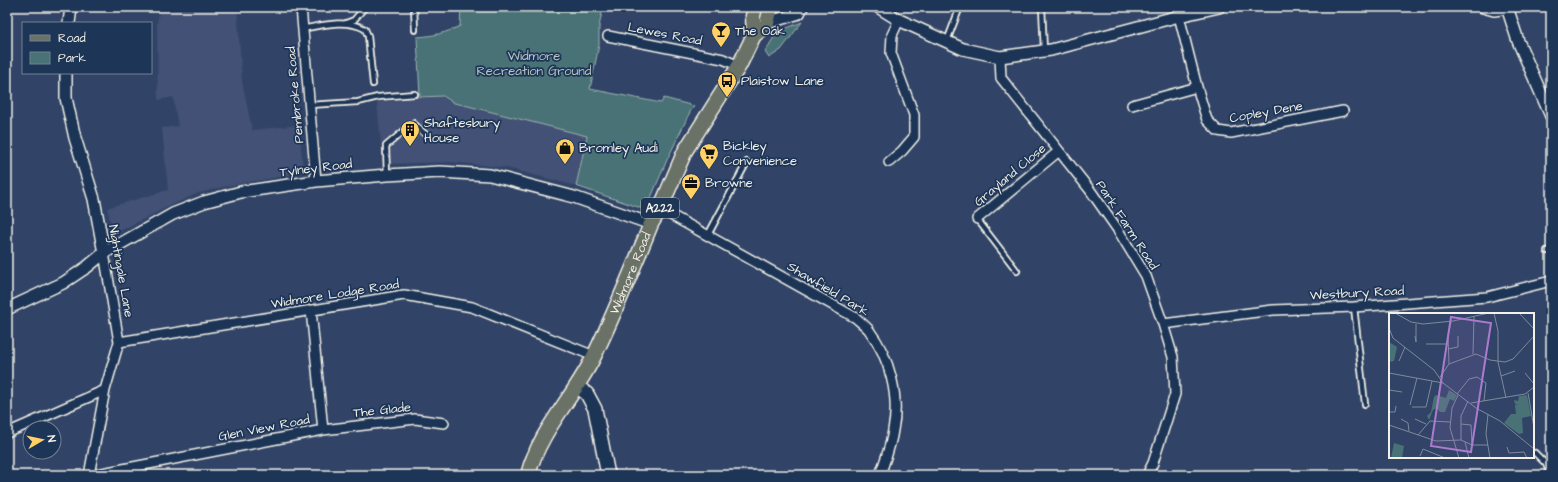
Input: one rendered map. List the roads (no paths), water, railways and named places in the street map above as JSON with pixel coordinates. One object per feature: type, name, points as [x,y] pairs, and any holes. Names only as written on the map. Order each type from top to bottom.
[{"type":"main road","name":"Widmore Road","points":[[754,35],[753,16],[755,7]]},
{"type":"main road","points":[[767,23],[771,7]]},
{"type":"main road","name":"Widmore Road","points":[[577,386],[594,356],[651,224],[660,209],[685,151],[739,66],[754,35],[767,23]]},
{"type":"main road","points":[[577,386],[587,394],[594,409],[608,475]]},
{"type":"main road","name":"A222","points":[[528,475],[531,462],[547,432],[577,386]]},
{"type":"street","points":[[69,22],[71,7]]},
{"type":"street","name":"Pembroke Road","points":[[301,7],[316,181]]},
{"type":"street","points":[[767,23],[799,13],[802,7]]},
{"type":"street","points":[[878,7],[899,20],[963,49],[1000,57],[1044,50],[1219,7]]},
{"type":"street","points":[[1484,7],[1494,10],[1507,7],[1518,41],[1551,116]]},
{"type":"street","name":"Copley Dene","points":[[1179,16],[1207,120],[1218,131],[1231,133],[1343,111]]},
{"type":"street","points":[[889,162],[902,151],[914,137],[914,115],[891,53],[892,35],[899,20]]},
{"type":"street","name":"Lewes Road","points":[[608,36],[723,58],[739,66]]},
{"type":"street","name":"Park Farm Road","points":[[1000,57],[1001,78],[1090,190],[1118,230],[1146,276],[1163,324],[1173,357],[1175,394],[1153,463],[1147,475]]},
{"type":"street","name":"Nightingale Lane","points":[[66,74],[66,98],[75,138],[94,199],[119,342],[106,390],[89,475]]},
{"type":"street","points":[[1132,105],[1197,87]]},
{"type":"street","name":"Grayland Close","points":[[977,219],[1059,152]]},
{"type":"street","name":"Tylney Road","points":[[7,309],[63,283],[87,267],[104,253],[173,214],[204,202],[241,192],[316,181],[440,172],[490,175],[567,195],[651,224]]},
{"type":"street","name":"Shawfield Park","points":[[660,209],[856,318],[868,329],[876,340],[889,370],[896,406],[893,430],[880,475]]},
{"type":"street","name":"Westbury Road","points":[[1163,324],[1273,310],[1354,307],[1487,297],[1551,280]]},
{"type":"street","name":"Widmore Lodge Road","points":[[119,342],[404,295],[472,307],[594,356]]},
{"type":"street","name":"Glen View Road","points":[[92,475],[323,430],[311,310]]},
{"type":"street","points":[[7,433],[106,390]]},
{"type":"street","name":"The Glade","points":[[323,430],[415,419],[444,423]]},
{"type":"lane","points":[[345,24],[354,20],[365,7]]},
{"type":"lane","points":[[414,7],[415,30]]},
{"type":"lane","points":[[947,42],[960,7]]},
{"type":"lane","points":[[1042,7],[1044,50]]},
{"type":"lane","points":[[302,29],[345,24],[355,25],[365,29],[368,36],[373,84]]},
{"type":"lane","points":[[310,105],[358,102],[378,97],[415,94]]},
{"type":"lane","points":[[387,175],[386,146],[412,123],[425,134]]},
{"type":"lane","points":[[708,235],[747,162]]},
{"type":"lane","points":[[977,219],[1016,271]]},
{"type":"lane","points":[[1354,307],[1365,404]]},
{"type":"lane","points":[[1535,453],[1546,464],[1550,475]]},
{"type":"place","name":"The Oak","points":[[721,48]]},
{"type":"place","name":"Plaistow Lane","points":[[727,98]]},
{"type":"place","name":"Shaftesbury House","points":[[410,147]]},
{"type":"place","name":"Bromley Audi","points":[[565,165]]},
{"type":"place","name":"Bickley Convenience","points":[[709,170]]},
{"type":"place","name":"Browne","points":[[691,200]]},
{"type":"park label","name":"Widmore Recreation Ground","points":[[534,64]]}]
